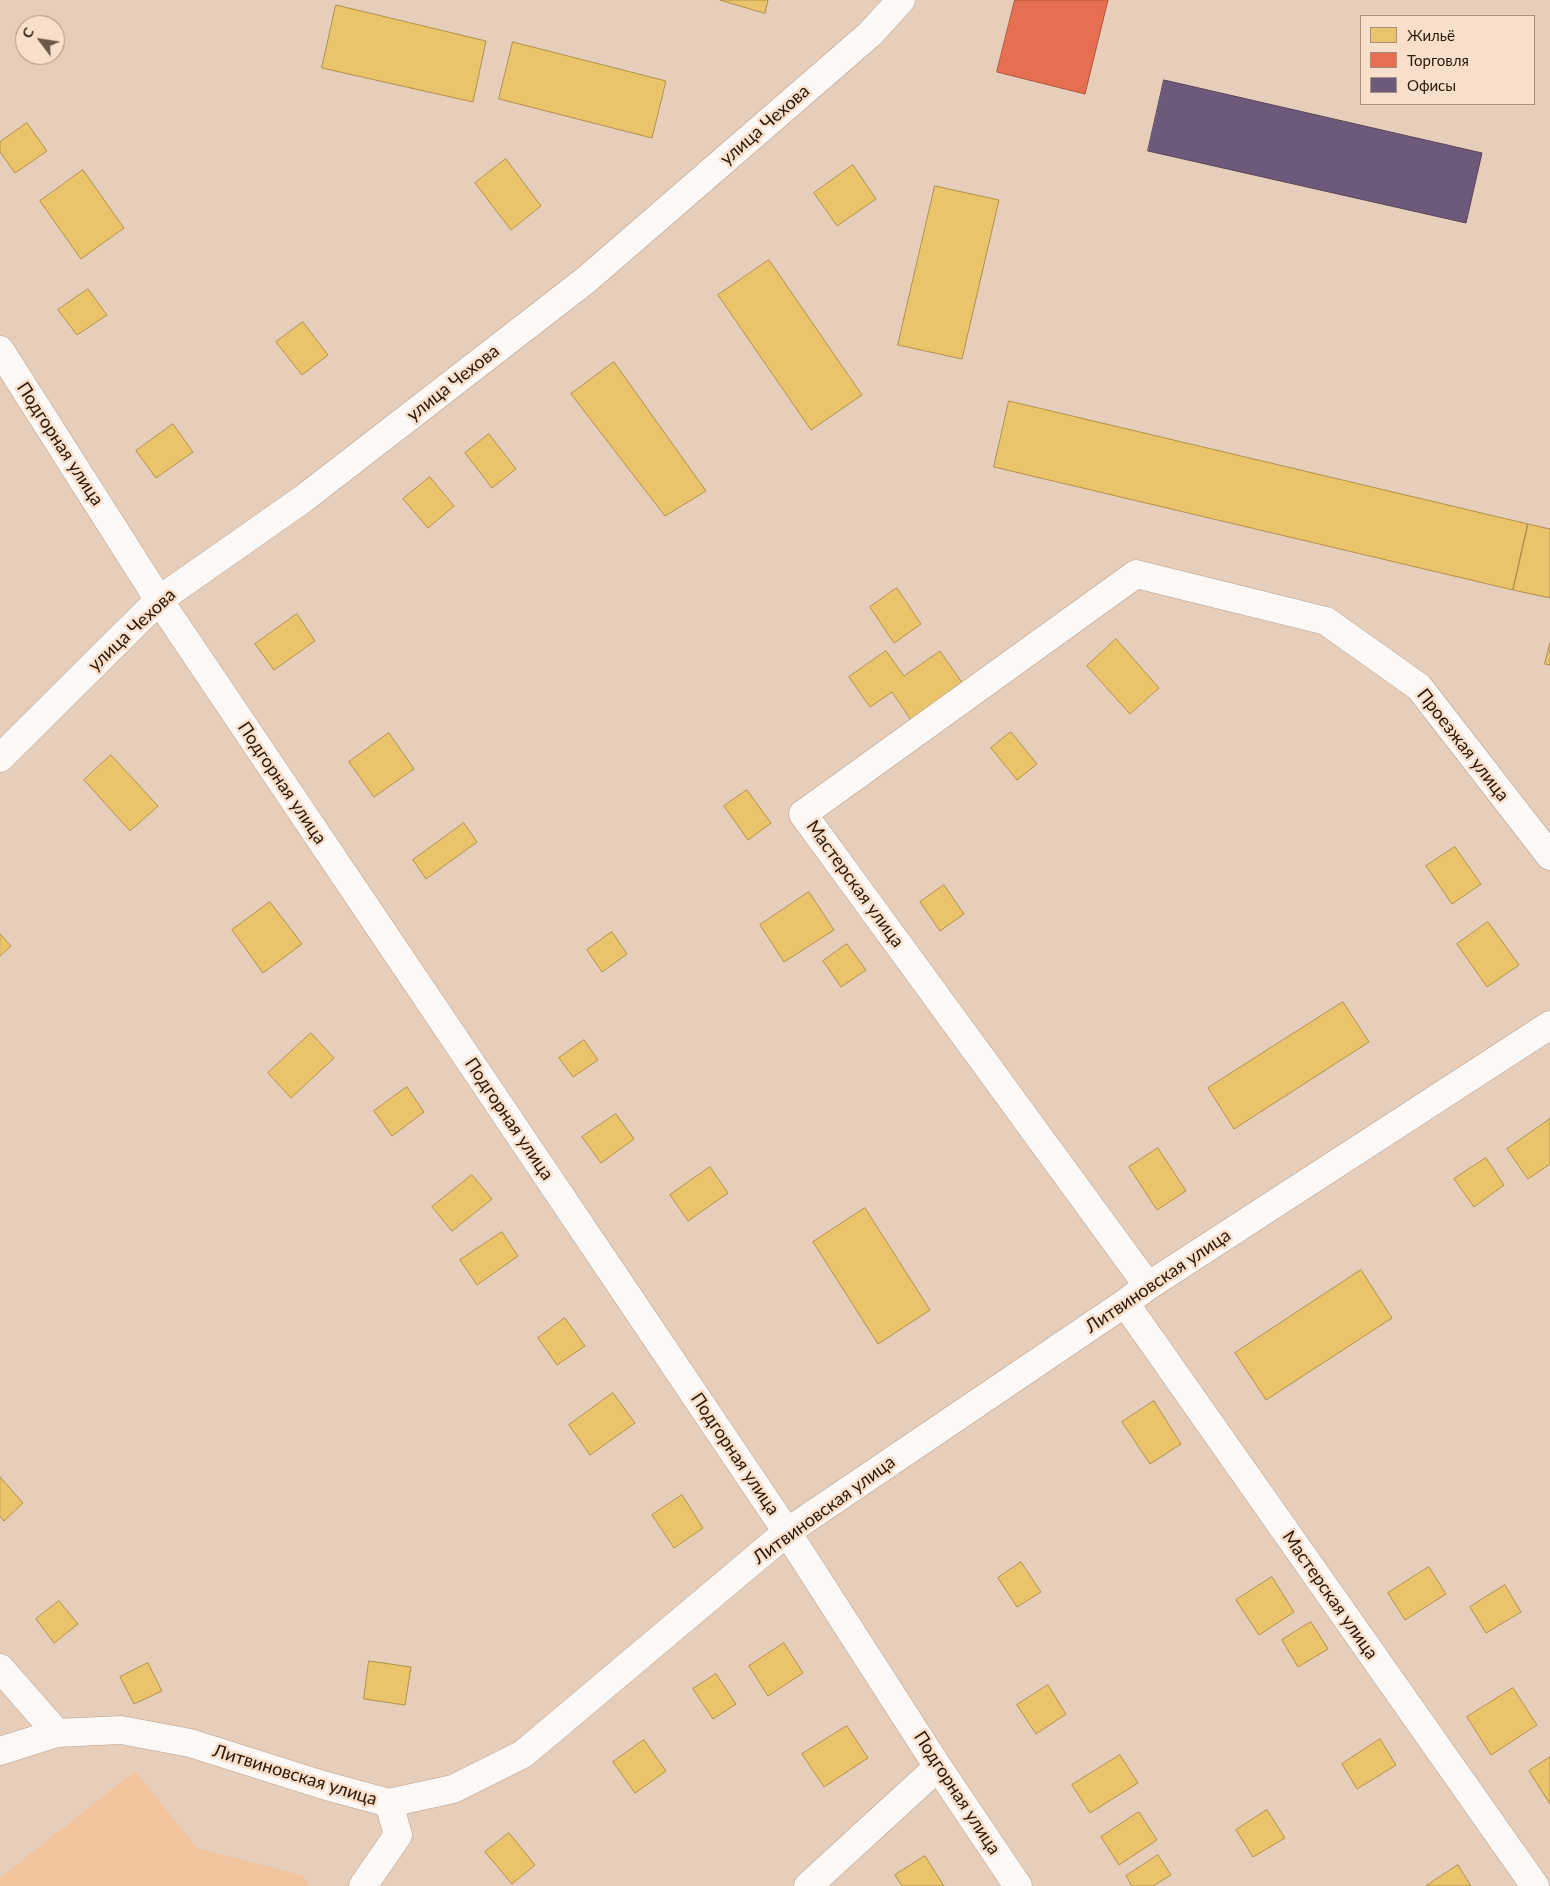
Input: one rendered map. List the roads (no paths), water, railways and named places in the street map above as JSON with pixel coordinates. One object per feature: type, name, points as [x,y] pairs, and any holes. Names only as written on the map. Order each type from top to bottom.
[{"type":"street","points":[[870,34],[877,0]]},
{"type":"street","name":"улица Чехова","points":[[0,758],[159,600],[303,499],[586,280],[870,34],[901,0]]},
{"type":"street","name":"Подгорная улица","points":[[0,350],[159,600],[787,1532],[938,1767],[1018,1886]]},
{"type":"street","name":"Проезжая улица","points":[[1136,574],[1326,621],[1419,687],[1550,856]]},
{"type":"street","name":"Мастерская улица","points":[[1136,574],[803,814],[1148,1286]]},
{"type":"street","name":"Литвиновская улица","points":[[0,1751],[57,1733],[121,1730],[190,1743],[323,1785],[389,1803],[453,1789],[523,1754],[787,1532],[1148,1286],[1550,1025]]},
{"type":"street","name":"Мастерская улица","points":[[1125,1303],[1536,1886]]},
{"type":"street","points":[[0,1668],[57,1733]]},
{"type":"street","points":[[808,1886],[938,1767]]},
{"type":"street","points":[[363,1886],[398,1835],[389,1803]]}]
